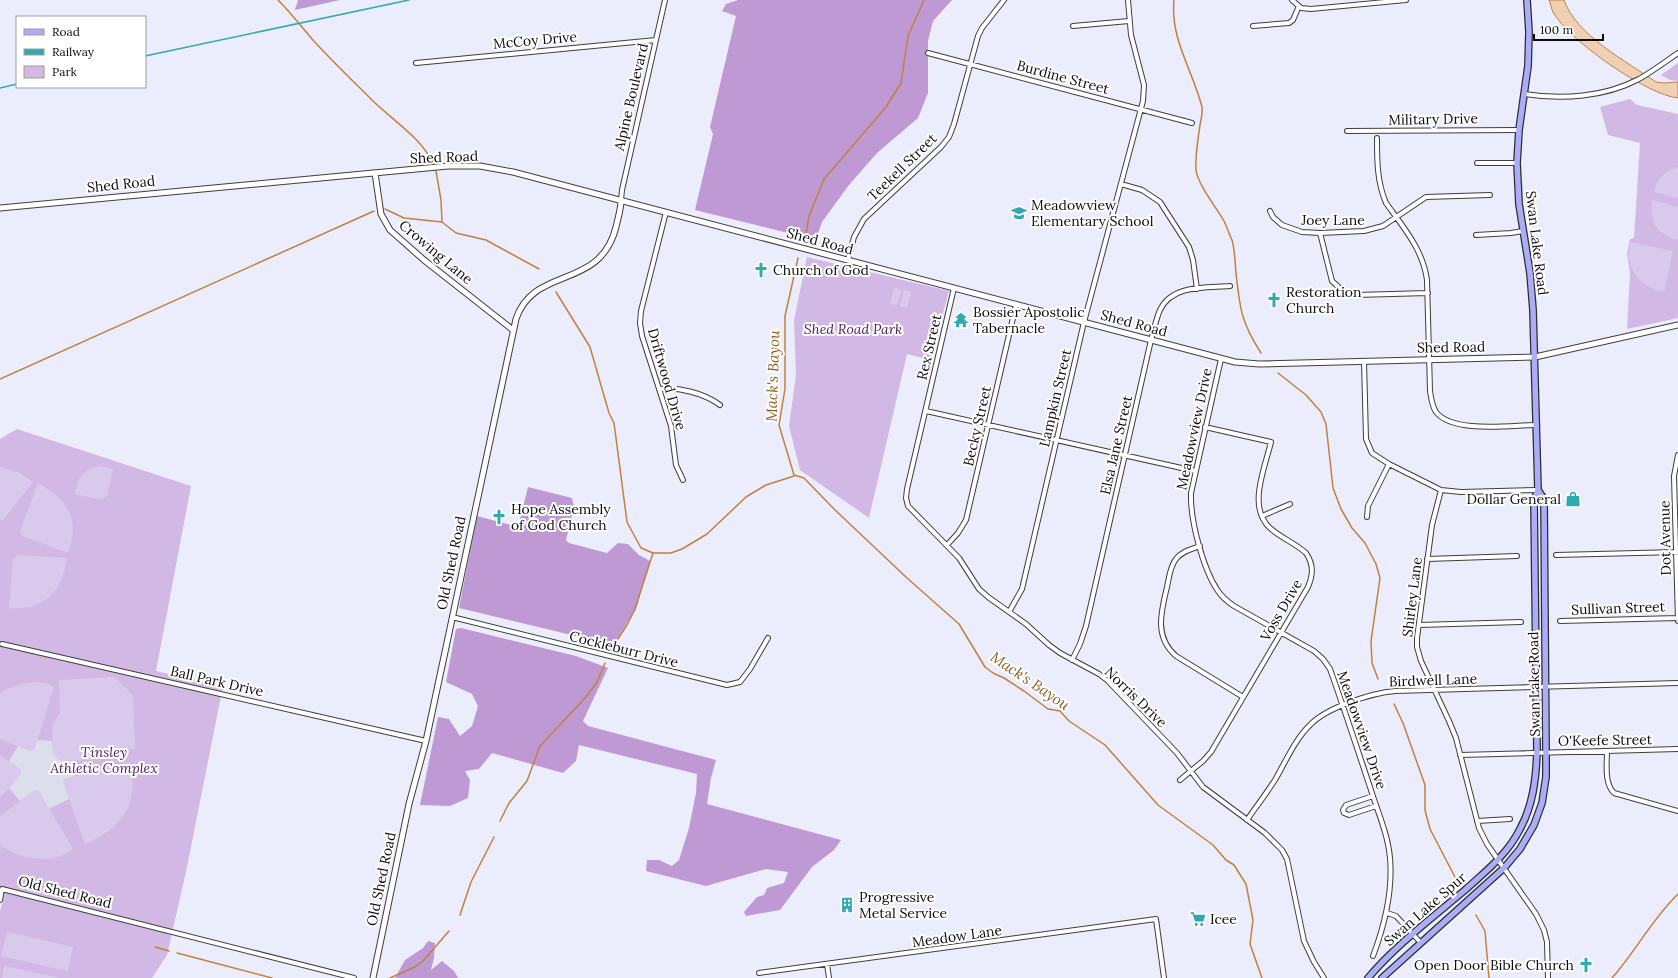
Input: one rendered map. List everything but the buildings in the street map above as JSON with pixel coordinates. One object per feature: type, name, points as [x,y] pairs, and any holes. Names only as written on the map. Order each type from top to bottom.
[{"type":"main road","name":"Swan Lake Road","points":[[1499,860],[1516,836],[1527,814],[1535,783],[1537,752],[1534,500],[1538,490],[1535,357],[1532,292],[1517,187],[1519,130],[1529,49],[1527,0]]},
{"type":"main road","name":"Swan Lake Road","points":[[1504,868],[1525,843],[1537,818],[1544,795],[1546,752],[1546,687],[1544,499],[1538,490]]},
{"type":"main road","name":"Swan Lake Spur","points":[[1368,978],[1413,935],[1499,860]]},
{"type":"main road","name":"Swan Lake Spur","points":[[1382,978],[1504,868]]},
{"type":"street","name":"Alpine Boulevard","points":[[621,200],[665,0]]},
{"type":"street","name":"Teekell Street","points":[[848,260],[854,237],[864,219],[941,147],[949,137],[954,124],[978,36],[982,28],[1004,0]]},
{"type":"street","name":"Lampkin Street","points":[[1010,612],[1022,589],[1084,322],[1144,93],[1144,85],[1133,46],[1129,21],[1128,0]]},
{"type":"street","points":[[1292,0],[1298,6],[1311,9],[1406,0]]},
{"type":"street","points":[[1253,26],[1289,23],[1293,20],[1298,6]]},
{"type":"street","points":[[1073,26],[1129,21]]},
{"type":"street","name":"McCoy Drive","points":[[416,62],[656,40]]},
{"type":"street","name":"Burdine Street","points":[[928,53],[1192,123]]},
{"type":"street","points":[[1524,94],[1546,98],[1567,97],[1611,89],[1640,78],[1678,53]]},
{"type":"street","name":"Military Drive","points":[[1347,131],[1519,130]]},
{"type":"street","points":[[1377,138],[1380,186],[1386,204],[1418,248],[1423,259],[1428,293],[1431,397],[1436,412],[1443,418],[1459,425],[1537,425]]},
{"type":"street","points":[[1477,163],[1517,163]]},
{"type":"street","name":"Shed Road","points":[[0,208],[448,166],[480,166],[513,172],[621,200],[1235,362],[1260,364],[1535,357],[1678,325]]},
{"type":"street","name":"Crowing Lane","points":[[376,173],[381,214],[390,230],[424,260],[513,330]]},
{"type":"street","points":[[1121,184],[1142,190],[1160,202],[1189,247],[1195,267],[1197,289]]},
{"type":"street","name":"Joey Lane","points":[[1270,211],[1277,220],[1288,228],[1302,232],[1320,233],[1370,231],[1397,218],[1426,197],[1490,195]]},
{"type":"street","name":"Old Shed Road","points":[[373,978],[409,804],[426,741],[513,330],[518,314],[532,294],[551,282],[584,270],[600,258],[610,244],[614,235],[621,200]]},
{"type":"street","name":"Driftwood Drive","points":[[666,212],[644,299],[640,323],[642,336],[671,426],[676,465],[683,480]]},
{"type":"street","points":[[1476,234],[1511,233],[1523,231]]},
{"type":"street","points":[[1320,233],[1332,281],[1344,292],[1356,295],[1428,293]]},
{"type":"street","name":"Elsa Jane Street","points":[[1072,660],[1083,636],[1151,340],[1158,316],[1164,302],[1175,293],[1230,286]]},
{"type":"street","name":"Rex Street","points":[[926,411],[954,288]]},
{"type":"street","name":"Becky Street","points":[[947,545],[958,533],[966,520],[1016,305]]},
{"type":"street","name":"Meadowview Drive","points":[[1221,359],[1191,493],[1190,504],[1193,520],[1210,578],[1222,596],[1234,606],[1314,651],[1323,659],[1330,669],[1373,796],[1390,858],[1390,886],[1387,913],[1385,924],[1374,956]]},
{"type":"street","points":[[1364,361],[1366,438],[1372,453],[1441,490],[1461,492],[1538,490]]},
{"type":"street","points":[[659,389],[673,388],[701,395],[720,405]]},
{"type":"street","points":[[926,411],[1195,471]]},
{"type":"street","name":"Norris Drive","points":[[926,411],[906,498],[908,506],[912,512],[959,558],[979,589],[1026,624],[1049,645],[1072,660],[1099,674],[1108,681],[1177,753],[1203,787],[1275,841],[1287,859],[1304,941],[1324,978]]},
{"type":"street","points":[[1205,427],[1271,442],[1259,496],[1262,516],[1290,504]]},
{"type":"street","name":"Dot Avenue","points":[[1678,455],[1674,470],[1676,486],[1678,622]]},
{"type":"street","points":[[1367,517],[1368,506],[1390,464]]},
{"type":"street","name":"Shirley Lane","points":[[1441,490],[1432,525],[1417,647],[1434,690],[1449,721],[1460,755],[1476,820],[1482,836],[1499,860]]},
{"type":"street","name":"Voss Drive","points":[[1180,780],[1203,761],[1210,752],[1308,587],[1312,576],[1312,565],[1306,553],[1271,529],[1262,516]]},
{"type":"street","points":[[1200,546],[1182,553],[1173,563],[1161,613],[1162,633],[1168,648],[1176,656],[1243,697]]},
{"type":"street","points":[[1556,555],[1677,552]]},
{"type":"street","points":[[1427,559],[1518,556]]},
{"type":"street","name":"Cockleburr Drive","points":[[452,617],[727,686],[740,682],[750,669],[768,638]]},
{"type":"street","name":"Sullivan Street","points":[[1560,621],[1678,618]]},
{"type":"street","points":[[1419,625],[1521,622]]},
{"type":"street","name":"Ball Park Drive","points":[[2,644],[426,741]]},
{"type":"street","name":"Birdwell Lane","points":[[1247,820],[1268,790],[1305,731],[1319,717],[1343,706],[1384,692],[1678,684]]},
{"type":"street","name":"O'Keefe Street","points":[[1460,755],[1678,749]]},
{"type":"street","points":[[1607,751],[1608,782],[1614,793],[1678,810]]},
{"type":"street","points":[[1373,796],[1346,806],[1344,812],[1345,814],[1349,815],[1376,806]]},
{"type":"street","points":[[1476,820],[1510,819]]},
{"type":"street","points":[[1499,860],[1530,904],[1544,930],[1547,942],[1548,978]]},
{"type":"street","name":"Old Shed Road","points":[[0,900],[2,889],[354,978]]},
{"type":"street","points":[[1387,913],[1396,916],[1421,943]]},
{"type":"street","name":"Meadow Lane","points":[[760,973],[1156,919],[1164,978]]},
{"type":"street","points":[[827,964],[829,978]]},
{"type":"green space","points":[[1678,63],[1678,81],[1670,80],[1661,75]]},
{"type":"green space","points":[[1630,99],[1637,105],[1678,114],[1678,318],[1627,329],[1630,273],[1627,253],[1630,239],[1634,238],[1640,143],[1608,135],[1600,107]]},
{"type":"green space","name":"Shed Road Park","points":[[807,257],[949,291],[930,360],[907,354],[869,518],[800,470],[789,426],[796,375],[794,320]]},
{"type":"green space","name":"Tinsley Athletic Complex","points":[[17,429],[191,486],[156,671],[223,686],[187,867],[167,955],[152,978],[0,978],[0,912],[3,899],[0,898],[0,439]]},
{"type":"shaded area","points":[[298,0],[340,0],[295,10]]},
{"type":"shaded area","points":[[738,0],[952,0],[933,21],[928,41],[928,93],[918,118],[877,153],[849,185],[822,222],[815,242],[800,236],[695,210],[713,134],[710,127],[736,16],[722,11],[726,4]]},
{"type":"shaded area","points":[[1549,0],[1564,0],[1570,13],[1590,36],[1656,82],[1678,82],[1678,98],[1664,95],[1629,77],[1591,51],[1561,24],[1553,12]]},
{"type":"shaded area","points":[[1678,167],[1678,198],[1654,192],[1662,176],[1668,171]]},
{"type":"shaded area","points":[[1652,200],[1678,207],[1678,240],[1670,238],[1656,226],[1652,215]]},
{"type":"shaded area","points":[[1630,242],[1673,252],[1664,292],[1646,285],[1633,271],[1629,258]]},
{"type":"shaded area","points":[[894,288],[901,290],[897,305],[890,304]]},
{"type":"shaded area","points":[[904,290],[911,292],[907,308],[900,306]]},
{"type":"shaded area","points":[[99,466],[113,470],[107,496],[102,500],[75,494],[77,483],[85,472]]},
{"type":"shaded area","points":[[0,467],[20,473],[33,482],[3,520],[0,520]]},
{"type":"shaded area","points":[[38,483],[57,496],[64,503],[69,512],[73,530],[72,541],[68,553],[22,536],[20,531]]},
{"type":"shaded area","points":[[528,487],[572,498],[574,507],[566,540],[569,543],[607,553],[618,543],[628,544],[639,555],[650,561],[636,609],[613,645],[459,608],[477,516],[518,527]]},
{"type":"shaded area","points":[[18,555],[67,558],[65,570],[61,580],[50,596],[42,602],[32,606],[9,608],[13,559]]},
{"type":"shaded area","points":[[461,628],[576,656],[608,668],[583,721],[588,726],[716,760],[711,778],[707,804],[841,840],[834,850],[812,867],[780,910],[746,916],[744,912],[757,897],[764,895],[767,888],[784,883],[788,872],[766,869],[706,886],[646,871],[647,860],[659,860],[672,866],[679,860],[689,828],[696,793],[697,774],[579,745],[576,761],[563,773],[492,753],[479,769],[465,771],[470,780],[468,798],[450,806],[420,805],[438,717],[449,719],[460,736],[472,726],[478,706],[472,694],[446,682],[456,629]]},
{"type":"shaded area","points":[[114,677],[133,695],[135,749],[99,752],[89,760],[61,761],[53,754],[52,725],[60,713],[59,680]]},
{"type":"shaded area","points":[[36,682],[46,683],[54,687],[35,749],[30,751],[0,739],[0,693],[18,685]]},
{"type":"shaded area","points":[[37,740],[52,741],[53,754],[61,761],[72,761],[75,776],[65,779],[63,782],[69,799],[49,809],[39,791],[35,790],[20,801],[9,788],[21,774],[21,770],[9,761],[18,746],[30,751],[35,749]]},
{"type":"shaded area","points":[[0,755],[21,770],[21,775],[0,798]]},
{"type":"shaded area","points":[[129,762],[132,776],[132,790],[130,802],[125,812],[118,822],[109,830],[98,838],[85,844],[63,782],[65,779]]},
{"type":"shaded area","points":[[35,790],[39,791],[73,849],[56,858],[36,859],[27,857],[8,850],[0,845],[0,816]]},
{"type":"shaded area","points":[[7,932],[73,947],[68,971],[1,956]]},
{"type":"shaded area","points":[[428,941],[435,943],[434,958],[431,970],[442,961],[454,971],[458,978],[395,978],[405,960],[423,948]]},
{"type":"shaded area","points":[[4,966],[61,978],[2,978]]},
{"type":"waterway","points":[[278,0],[334,62],[372,100],[422,146],[433,164]]},
{"type":"waterway","name":"Mack's Bayou","points":[[806,234],[809,216],[824,179],[886,107],[901,83],[908,36],[924,0]]},
{"type":"waterway","name":"Mack's Bayou","points":[[1174,0],[1175,28],[1202,107],[1196,153],[1197,176],[1224,221],[1232,240],[1242,315],[1245,324],[1261,353]]},
{"type":"waterway","points":[[436,171],[441,200],[442,222]]},
{"type":"waterway","points":[[385,209],[404,218],[442,222],[456,233],[486,240],[539,269]]},
{"type":"waterway","points":[[0,379],[374,211]]},
{"type":"waterway","name":"Mack's Bayou","points":[[798,258],[785,316],[785,389],[779,425],[794,475],[804,478],[834,509],[907,578],[959,624],[985,667],[1024,691],[1048,709],[1060,711],[1069,721],[1105,745],[1158,805],[1213,845],[1226,860],[1234,865],[1246,884],[1253,920],[1250,944],[1262,978]]},
{"type":"waterway","points":[[556,292],[590,347],[609,413],[614,423],[627,522],[641,548],[653,553],[671,553],[682,549],[707,534],[746,497],[766,485],[794,476]]},
{"type":"waterway","name":"Mack's Bayou","points":[[1278,373],[1306,395],[1321,412],[1326,424],[1333,488],[1341,509],[1352,528],[1365,543],[1376,564],[1380,578],[1371,641],[1372,663],[1378,679]]},
{"type":"waterway","points":[[610,651],[627,625],[635,609],[653,553]]},
{"type":"waterway","points":[[500,821],[509,803],[527,781],[540,746],[586,697],[597,682],[605,663]]},
{"type":"waterway","name":"Mack's Bayou","points":[[1394,704],[1403,723],[1425,785],[1425,810],[1430,829],[1455,877]]},
{"type":"waterway","points":[[460,915],[471,882],[494,837]]},
{"type":"waterway","name":"Mack's Bayou","points":[[1612,978],[1621,968],[1652,924],[1678,894]]},
{"type":"waterway","name":"Mack's Bayou","points":[[1476,915],[1485,931],[1489,978]]},
{"type":"waterway","points":[[390,978],[415,967],[423,961],[449,931]]},
{"type":"waterway","points":[[155,947],[169,951]]},
{"type":"waterway","points":[[177,953],[272,978]]},
{"type":"railway","points":[[146,56],[409,0]]},
{"type":"railway","points":[[0,88],[16,84]]},
{"type":"place","name":"Meadowview Elementary School","points":[[1019,213]]},
{"type":"place","name":"Church of God","points":[[761,270]]},
{"type":"place","name":"Restoration Church","points":[[1274,300]]},
{"type":"place","name":"Bossier Apostolic Tabernacle","points":[[961,320]]},
{"type":"place","name":"Dollar General","points":[[1573,499]]},
{"type":"place","name":"Hope Assembly of God Church","points":[[499,517]]},
{"type":"place","name":"Progressive Metal Service","points":[[847,905]]},
{"type":"place","name":"Icee","points":[[1198,919]]},
{"type":"place","name":"Open Door Bible Church","points":[[1586,965]]}]
